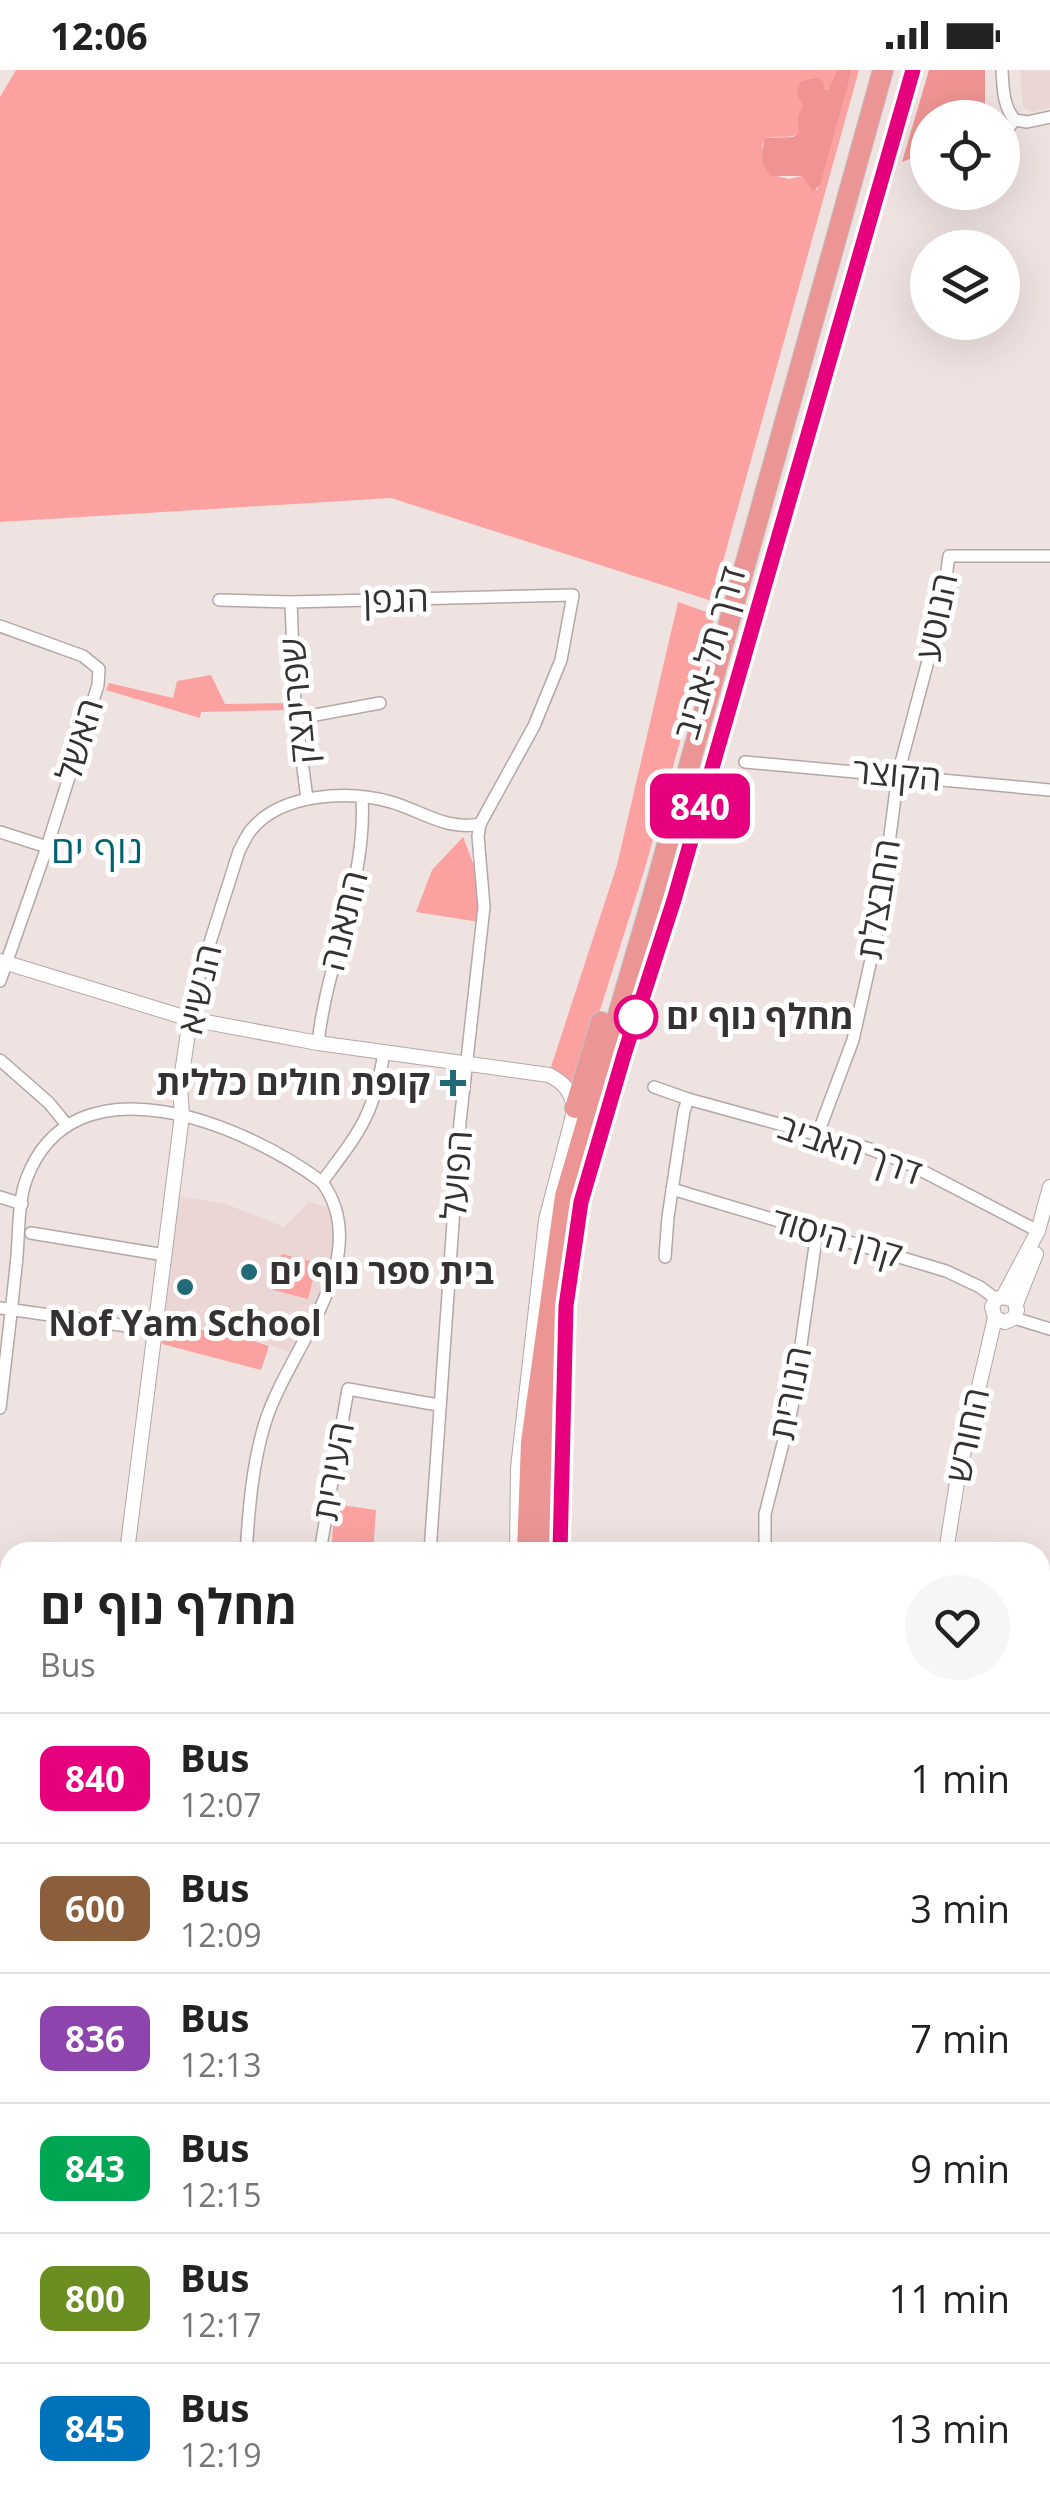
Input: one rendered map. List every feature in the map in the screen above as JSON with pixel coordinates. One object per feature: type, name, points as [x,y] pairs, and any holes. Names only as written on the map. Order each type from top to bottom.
[{"type":"highway","name":"דרך תל-אביב","points":[[528,1542],[530,1442],[565,1196],[652,899],[883,70]]},
{"type":"highway","name":"דרך תל-אביב","points":[[545,1542],[551,1403],[581,1202],[674,900],[912,70]]},
{"type":"highway","points":[[576,1108],[712,647],[744,561]]},
{"type":"highway","points":[[560,1542],[566,1306]]},
{"type":"street","points":[[1002,70],[1006,100]]},
{"type":"street","points":[[1020,121],[1050,117]]},
{"type":"street","name":"הנוטע","points":[[898,774],[941,612],[949,556],[1050,556]]},
{"type":"street","name":"הגפן","points":[[220,600],[291,602],[574,595]]},
{"type":"street","name":"הפועל","points":[[431,1542],[466,1064],[484,907],[480,824],[534,726],[561,660],[574,595]]},
{"type":"street","name":"שפרינצק","points":[[291,602],[294,690],[306,800]]},
{"type":"street","name":"האשל","points":[[0,626],[83,656],[99,668],[98,685],[47,847],[0,981]]},
{"type":"street","points":[[299,718],[380,703]]},
{"type":"street","name":"הקוצר","points":[[745,762],[1050,790]]},
{"type":"street","name":"החבצלת","points":[[817,1136],[853,1040],[866,984],[878,928],[898,774]]},
{"type":"street","name":"הנשיא","points":[[127,1542],[182,1115],[180,1087],[193,996],[239,851],[250,830],[272,812],[306,800],[362,798],[390,802],[459,827]]},
{"type":"street","name":"התאנה","points":[[318,1043],[322,1007],[362,848],[362,798]]},
{"type":"street","points":[[459,827],[480,824]]},
{"type":"street","name":"הפועל","points":[[459,827],[479,859]]},
{"type":"street","points":[[0,832],[47,847]]},
{"type":"street","points":[[4,962],[190,1019],[318,1043],[549,1075],[563,1082],[576,1108],[546,1220],[518,1468],[517,1542]]},
{"type":"street","points":[[322,1182],[364,1126],[377,1093],[384,1052]]},
{"type":"street","points":[[0,1060],[50,1104],[67,1125]]},
{"type":"street","name":"דרך האביב","points":[[654,1087],[870,1148],[1038,1231]]},
{"type":"street","points":[[666,1257],[672,1188],[688,1099]]},
{"type":"street","points":[[0,1408],[6,1308],[25,1181],[45,1146],[67,1125],[93,1112],[129,1109],[182,1115],[261,1144],[322,1182],[335,1200],[340,1248],[306,1341],[274,1397],[263,1427],[250,1494],[247,1542]]},
{"type":"street","name":"קרן היסוד","points":[[672,1188],[946,1271],[1050,1329]]},
{"type":"street","points":[[1007,1304],[1038,1231],[1050,1188]]},
{"type":"street","points":[[0,1197],[22,1204]]},
{"type":"street","name":"הנורית","points":[[766,1542],[765,1514],[792,1408],[816,1232]]},
{"type":"street","points":[[31,1233],[164,1254]]},
{"type":"street","name":"החורש","points":[[948,1542],[958,1476],[995,1318],[992,1311],[1007,1304]]},
{"type":"street","points":[[6,1308],[155,1330]]},
{"type":"street","name":"העירית","points":[[322,1542],[348,1389],[438,1405]]},
{"type":"shaded area","points":[[16,70],[837,70],[828,90],[818,77],[800,81],[800,133],[764,139],[762,147],[777,176],[802,176],[817,190],[852,70],[859,70],[712,601],[391,498],[0,522],[0,97]]},
{"type":"shaded area","points":[[837,70],[852,70],[820,185],[813,191],[802,176],[770,176],[762,162],[764,138],[793,137],[799,133],[798,117],[803,105],[797,95],[800,81],[818,77],[828,90]]},
{"type":"shaded area","points":[[929,70],[985,70],[985,100],[920,100]]},
{"type":"shaded area","points":[[1020,70],[1050,70],[1050,108],[1033,112],[1023,107]]},
{"type":"shaded area","points":[[910,135],[910,159],[902,162]]},
{"type":"shaded area","points":[[678,602],[715,615],[645,868],[575,1089],[550,1070],[617,865]]},
{"type":"shaded area","points":[[211,675],[225,704],[290,703],[291,710],[201,712],[200,718],[106,690],[109,683],[173,698],[177,681]]},
{"type":"shaded area","points":[[463,837],[480,881],[479,922],[416,912],[432,870]]},
{"type":"shaded area","name":"בית ספר נוף ים","points":[[178,1196],[226,1204],[284,1227],[309,1202],[330,1208],[336,1247],[320,1297],[294,1354],[246,1336],[165,1321]]},
{"type":"shaded area","points":[[282,1254],[317,1263],[308,1299],[273,1290]]},
{"type":"shaded area","points":[[165,1323],[269,1346],[261,1370],[162,1344]]},
{"type":"shaded area","points":[[335,1504],[376,1510],[374,1542],[332,1542]]},
{"type":"bus line","name":"840","points":[[560,1542],[566,1306],[581,1202],[674,900],[913,70]]},
{"type":"place","name":"מחלף נוף ים","points":[[636,1017]]},
{"type":"place","name":"קופת חולים כללית","points":[[453,1083]]},
{"type":"place","name":"בית ספר נוף ים","points":[[249,1272]]},
{"type":"place","name":"Nof Yam School","points":[[185,1287]]},
{"type":"district","name":"נוף ים","points":[[97,850]]}]
